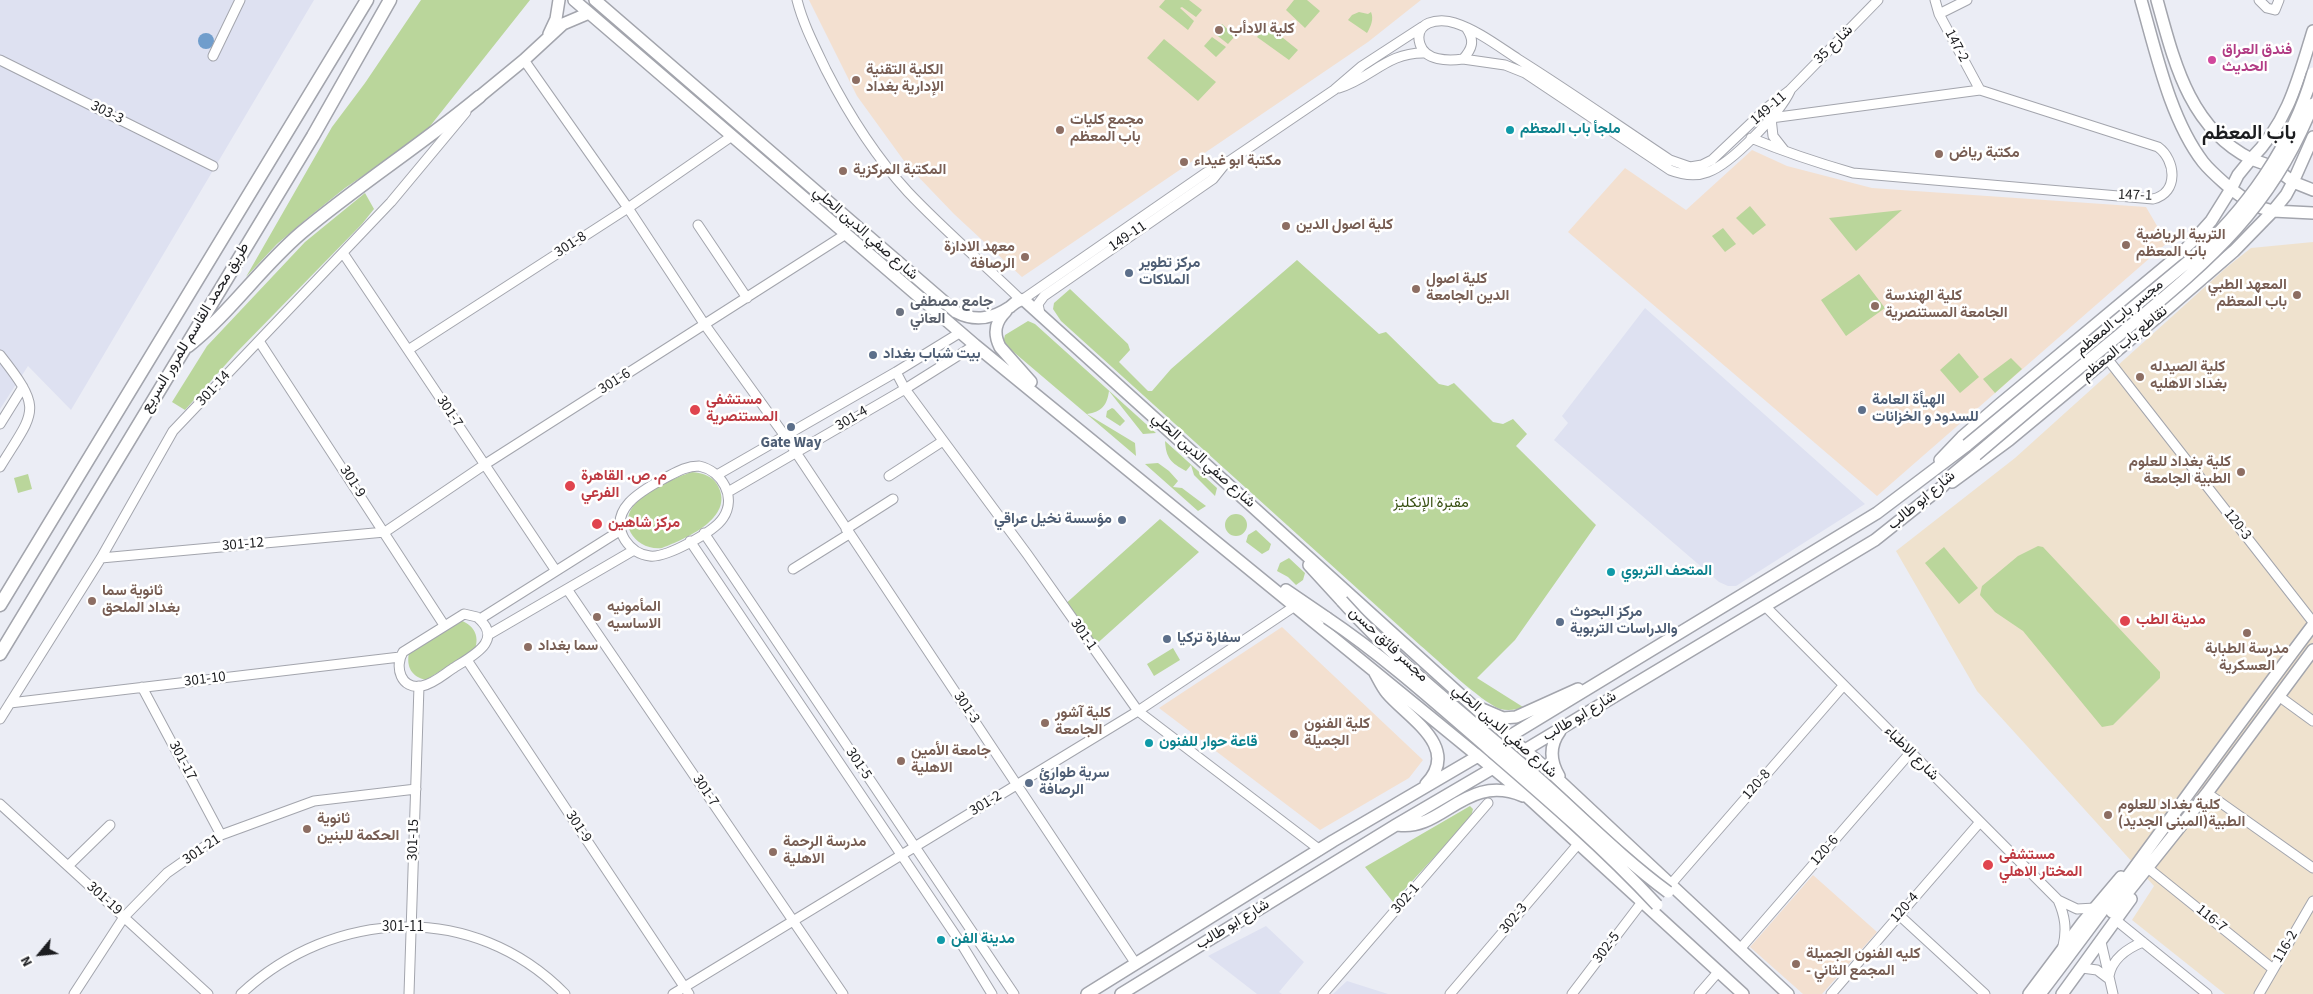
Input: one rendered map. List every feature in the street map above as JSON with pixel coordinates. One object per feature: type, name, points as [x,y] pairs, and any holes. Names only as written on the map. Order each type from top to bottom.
[{"type":"highway","points":[[339,48],[360,0]]},
{"type":"highway","name":"طريق محمد القاسم للمرور السريع","points":[[0,605],[367,0]]},
{"type":"highway","name":"طريق محمد القاسم للمرور السريع","points":[[0,654],[313,136],[390,0]]},
{"type":"highway","points":[[182,350],[207,331],[254,278],[299,235],[355,189],[433,135],[479,97]]},
{"type":"main road","points":[[547,37],[556,19],[559,0]]},
{"type":"main road","name":"شارع صفي الدين الحلي","points":[[574,0],[975,344],[1479,755],[1579,843],[1743,994]]},
{"type":"main road","name":"شارع صفي الدين الحلي","points":[[596,0],[948,306],[964,316],[978,319],[991,316],[1022,300],[1040,314],[1484,716],[1546,768],[1670,888]]},
{"type":"main road","points":[[2141,0],[2166,87],[2186,131],[2203,161],[2231,189],[2242,197]]},
{"type":"main road","points":[[2157,0],[2177,71],[2188,97],[2206,121],[2233,149],[2265,164]]},
{"type":"main road","points":[[479,97],[524,60],[547,37],[568,21],[589,13]]},
{"type":"main road","name":"شارع ابو طالب","points":[[1932,471],[1962,437],[2184,251],[2203,230],[2231,189],[2238,175],[2285,120],[2313,31]]},
{"type":"main road","name":"مجسر باب المعظم","points":[[1967,445],[2189,261],[2219,233],[2253,192],[2284,143],[2313,72]]},
{"type":"main road","name":"مجسر باب المعظم","points":[[1976,454],[2181,283],[2225,242],[2268,191],[2293,148],[2313,104]]},
{"type":"main road","name":"تقاطع باب المعظم","points":[[1943,486],[1971,470],[2106,357],[2167,309],[2230,249],[2267,210],[2286,195],[2288,178],[2311,134]]},
{"type":"main road","points":[[2288,178],[2313,190]]},
{"type":"main road","points":[[2267,210],[2313,213]]},
{"type":"main road","points":[[2203,230],[2216,228]]},
{"type":"main road","points":[[1010,306],[999,319],[996,326],[996,340],[1032,383],[1037,394]]},
{"type":"main road","name":"شارع ابو طالب","points":[[1093,992],[1320,850],[1799,561],[1877,512],[1967,445]]},
{"type":"main road","name":"شارع ابو طالب","points":[[1121,994],[1396,825],[1525,750],[1875,540],[1943,486],[1952,475],[1976,454]]},
{"type":"main road","name":"مجسر فائق حسن","points":[[1277,527],[1342,601],[1420,676],[1552,790],[1630,862],[1670,888],[1716,926],[1740,949]]},
{"type":"main road","points":[[1799,561],[1810,578]]},
{"type":"main road","name":"مجسر فائق حسن","points":[[1247,565],[1327,618],[1413,684],[1545,797],[1623,870],[1694,949]]},
{"type":"main road","points":[[2050,994],[2148,862],[2227,739],[2313,623]]},
{"type":"main road","points":[[2040,994],[2113,911],[2148,862],[2207,793],[2313,650]]},
{"type":"main road","points":[[1373,669],[1387,693],[1427,732],[1435,745],[1436,767],[1430,780],[1420,790]]},
{"type":"main road","points":[[1469,702],[1496,715],[1510,718],[1524,714],[1568,692],[1592,686]]},
{"type":"main road","points":[[1460,739],[1473,741],[1481,737],[1485,729],[1484,716]]},
{"type":"main road","points":[[1565,726],[1555,738],[1551,752],[1558,774],[1571,791]]},
{"type":"main road","points":[[1522,792],[1520,779],[1525,771],[1533,766],[1546,768]]},
{"type":"main road","points":[[1396,825],[1409,826],[1421,822],[1471,796],[1488,790],[1509,791],[1531,800]]},
{"type":"main road","points":[[2029,994],[2115,883],[2148,862]]},
{"type":"main road","points":[[2062,994],[2101,942],[2113,911]]},
{"type":"main road","points":[[1740,949],[1788,994]]},
{"type":"street","points":[[212,56],[240,0]]},
{"type":"street","points":[[797,0],[806,28],[837,90],[854,121],[880,158],[908,192],[1022,300]]},
{"type":"street","name":"شارع 35","points":[[1790,90],[1878,0]]},
{"type":"street","name":"147-2","points":[[1935,0],[1939,14],[1980,90]]},
{"type":"street","points":[[1939,14],[1967,0]]},
{"type":"street","points":[[2259,0],[2266,8],[2275,10],[2279,0]]},
{"type":"street","points":[[1443,20],[1454,22],[1467,29],[1472,37],[1472,43],[1463,59],[1443,60],[1425,53],[1419,35],[1422,26],[1443,20]]},
{"type":"street","name":"149-11","points":[[1022,300],[1207,172],[1225,164],[1334,90],[1362,66],[1422,26]]},
{"type":"street","name":"149-11","points":[[1467,29],[1521,61],[1678,172],[1700,174],[1722,165],[1771,118],[1782,105],[1790,90]]},
{"type":"street","name":"149-11","points":[[1334,90],[1351,84],[1384,63],[1403,54],[1425,53]]},
{"type":"street","name":"149-11","points":[[1463,59],[1505,65],[1525,73],[1656,155],[1685,166],[1696,167],[1707,163],[1744,132],[1776,100],[1790,90]]},
{"type":"street","name":"303-3","points":[[0,60],[213,166]]},
{"type":"street","name":"301-3","points":[[524,60],[628,208],[705,325],[785,436],[1136,964]]},
{"type":"street","name":"147-1","points":[[1751,138],[1853,173],[2153,199],[2163,194],[2170,185],[2173,173],[2171,162],[2158,147],[1980,90],[1771,118]]},
{"type":"street","name":"301-14","points":[[0,719],[101,558],[173,431],[391,202],[479,97]]},
{"type":"street","points":[[1771,118],[1773,136],[1784,150]]},
{"type":"street","name":"301-8","points":[[408,350],[628,208],[732,136]]},
{"type":"street","name":"149-11","points":[[1040,314],[1038,304],[1044,296],[1213,179],[1225,164]]},
{"type":"street","points":[[698,225],[747,298]]},
{"type":"street","name":"301-6","points":[[385,532],[484,465],[846,234]]},
{"type":"street","name":"301-7","points":[[343,253],[556,572]]},
{"type":"street","name":"301-4","points":[[717,475],[896,372],[961,332]]},
{"type":"street","name":"301-9","points":[[259,341],[444,625]]},
{"type":"street","name":"301-4","points":[[728,492],[905,389],[975,344]]},
{"type":"street","points":[[0,355],[29,398],[30,415],[0,467]]},
{"type":"street","name":"120-3","points":[[2106,357],[2313,623]]},
{"type":"street","name":"301-1","points":[[896,372],[905,389],[1027,554],[1138,711],[1320,850]]},
{"type":"street","points":[[0,424],[23,387]]},
{"type":"street","points":[[889,476],[943,441]]},
{"type":"street","points":[[685,468],[705,468],[717,475],[728,492],[724,517],[718,524],[665,554],[657,556],[643,554],[634,550],[625,540],[621,530],[623,511],[636,495],[685,468]]},
{"type":"street","points":[[792,569],[893,499]]},
{"type":"street","points":[[480,619],[621,530]]},
{"type":"street","name":"301-12","points":[[101,558],[385,532]]},
{"type":"street","name":"301-5","points":[[704,533],[1014,994]]},
{"type":"street","name":"301-5","points":[[690,541],[962,945],[992,994]]},
{"type":"street","points":[[488,635],[634,550]]},
{"type":"street","name":"301-7","points":[[567,589],[843,994]]},
{"type":"street","name":"301-2","points":[[673,994],[687,990],[793,920],[1138,711],[1295,606]]},
{"type":"street","name":"شارع الاطباء","points":[[1765,606],[2058,900]]},
{"type":"street","points":[[464,614],[471,614],[480,619],[488,635],[483,648],[467,660],[430,684],[419,686],[410,684],[401,676],[398,670],[400,658],[408,648],[464,614]]},
{"type":"street","points":[[747,624],[759,616]]},
{"type":"street","name":"301-10","points":[[10,703],[400,658]]},
{"type":"street","name":"301-9","points":[[467,660],[687,990]]},
{"type":"street","name":"301-15","points":[[408,994],[412,926],[419,686]]},
{"type":"street","name":"120-8","points":[[1670,888],[1843,686]]},
{"type":"street","name":"301-17","points":[[142,687],[221,835]]},
{"type":"street","points":[[798,700],[810,692]]},
{"type":"street","points":[[2280,697],[2313,721]]},
{"type":"street","name":"120-6","points":[[1740,949],[1910,753]]},
{"type":"street","points":[[849,776],[861,769]]},
{"type":"street","name":"301-21","points":[[74,994],[78,984],[124,917],[167,874],[221,835],[314,801],[416,789]]},
{"type":"street","points":[[2207,793],[2313,868]]},
{"type":"street","name":"302-1","points":[[1323,994],[1488,803]]},
{"type":"street","name":"301-19","points":[[0,804],[208,994]]},
{"type":"street","name":"120-4","points":[[1830,994],[1980,822]]},
{"type":"street","points":[[68,866],[110,825]]},
{"type":"street","name":"302-3","points":[[1450,994],[1579,843]]},
{"type":"street","name":"116-7","points":[[2148,862],[2273,969]]},
{"type":"street","points":[[2058,900],[2077,909],[2095,908]]},
{"type":"street","points":[[2058,900],[2065,916],[2066,925],[2062,950]]},
{"type":"street","name":"116-2","points":[[2259,994],[2313,901]]},
{"type":"street","name":"302-5","points":[[1572,994],[1642,902]]},
{"type":"street","points":[[2113,911],[2143,942],[2207,994]]},
{"type":"street","points":[[1899,915],[1985,994]]},
{"type":"street","name":"301-11","points":[[241,994],[283,961],[324,941],[367,929],[412,926],[465,935],[499,948],[540,972],[566,994]]},
{"type":"street","points":[[962,945],[974,937]]},
{"type":"street","points":[[2101,942],[2113,994]]},
{"type":"street","points":[[2109,979],[2112,966],[2119,957],[2128,949],[2143,942]]},
{"type":"street","points":[[2082,968],[2097,970],[2109,979]]},
{"type":"street","points":[[1698,994],[1718,971]]},
{"type":"shaded area","points":[[0,0],[314,0],[71,410],[28,366],[0,409]]},
{"type":"shaded area","name":"مجمع كليات باب المعظم","points":[[809,0],[1421,0],[1368,42],[1022,277],[954,214],[907,165],[857,96]]},
{"type":"shaded area","name":"كلية الهندسة الجامعة المستنصرية","points":[[1752,150],[1787,166],[1872,188],[2146,207],[2167,243],[1877,496],[1568,232],[1625,168],[1686,210]]},
{"type":"shaded area","name":"مدينة الطب","points":[[2313,242],[2313,994],[2225,994],[2132,920],[2154,886],[1977,691],[1896,551],[2015,458],[2227,267],[2251,248]]},
{"type":"shaded area","points":[[1645,308],[1865,504],[1736,586],[1728,586],[1719,582],[1554,440],[1568,423],[1562,416]]},
{"type":"shaded area","name":"كلية الفنون الجميلة","points":[[1282,627],[1423,760],[1409,778],[1320,830],[1159,708]]},
{"type":"shaded area","points":[[1813,875],[1877,932],[1822,994],[1803,994],[1750,947]]},
{"type":"shaded area","points":[[1266,926],[1304,962],[1279,992],[1282,994],[1257,994],[1208,956]]},
{"type":"shaded area","points":[[1347,981],[1388,994],[1333,994]]},
{"type":"green space","points":[[421,0],[530,0],[423,135],[345,188],[310,216],[277,244],[246,277],[332,127],[365,83]]},
{"type":"green space","points":[[1165,0],[1189,0],[1202,10],[1196,17],[1182,7],[1180,8],[1194,21],[1188,30],[1159,7]]},
{"type":"green space","points":[[1294,0],[1307,0],[1320,11],[1305,28],[1286,10]]},
{"type":"green space","points":[[1359,12],[1368,14],[1371,12],[1372,22],[1367,33],[1348,20],[1352,15]]},
{"type":"green space","points":[[1222,24],[1235,36],[1228,44],[1214,33]]},
{"type":"green space","points":[[1267,25],[1298,50],[1289,60],[1257,37]]},
{"type":"green space","points":[[1212,37],[1226,47],[1216,57],[1204,46]]},
{"type":"green space","points":[[1164,39],[1216,82],[1198,101],[1147,58]]},
{"type":"green space","points":[[365,193],[374,209],[362,224],[235,354],[185,410],[172,402],[207,346],[305,242]]},
{"type":"green space","points":[[1750,206],[1766,225],[1753,235],[1736,218]]},
{"type":"green space","points":[[1902,210],[1856,251],[1829,218]]},
{"type":"green space","points":[[1723,228],[1736,244],[1725,252],[1712,236]]},
{"type":"green space","name":"مقبرة الإنكليز","points":[[1297,260],[1379,334],[1386,332],[1439,384],[1448,386],[1454,383],[1493,422],[1503,424],[1513,419],[1527,434],[1516,446],[1596,525],[1515,640],[1477,678],[1523,707],[1512,710],[1500,709],[1482,698],[1460,680],[1061,321],[1053,309],[1054,303],[1070,289],[1128,344],[1130,350],[1119,362],[1148,391],[1152,391],[1171,369]]},
{"type":"green space","points":[[1859,274],[1885,308],[1846,336],[1821,300]]},
{"type":"green space","points":[[1028,321],[1035,324],[1156,433],[1143,434],[1109,391],[1103,407],[1096,412],[1087,414],[1135,443],[1136,456],[1003,343],[1005,335]]},
{"type":"green space","points":[[1959,353],[1979,377],[1960,393],[1940,370]]},
{"type":"green space","points":[[2011,358],[2022,369],[1995,393],[1983,379]]},
{"type":"green space","points":[[1112,408],[1125,421],[1120,426],[1106,417],[1107,411]]},
{"type":"green space","points":[[1165,441],[1217,488],[1215,496],[1194,475],[1191,465],[1186,471],[1170,459]]},
{"type":"green space","points":[[1158,463],[1178,481],[1173,487],[1182,488],[1206,506],[1198,511],[1145,464]]},
{"type":"green space","points":[[692,472],[707,476],[718,486],[721,497],[720,508],[714,517],[694,533],[662,548],[653,548],[637,540],[628,527],[628,518],[637,502],[663,484]]},
{"type":"green space","points":[[28,474],[32,489],[18,493],[14,478]]},
{"type":"green space","points":[[1232,514],[1240,514],[1247,521],[1247,529],[1240,536],[1232,536],[1225,529],[1225,521]]},
{"type":"green space","points":[[1160,519],[1199,552],[1092,648],[1063,606]]},
{"type":"green space","points":[[1256,530],[1271,544],[1269,550],[1262,554],[1246,542],[1248,535]]},
{"type":"green space","points":[[2038,546],[2043,547],[2160,672],[2160,678],[2113,725],[2102,727],[2023,631],[1995,612],[1980,595],[1982,586],[2018,556]]},
{"type":"green space","points":[[1944,547],[1978,588],[1959,604],[1925,563]]},
{"type":"green space","points":[[1289,558],[1305,573],[1303,580],[1296,585],[1288,577],[1277,571],[1280,563]]},
{"type":"green space","points":[[459,620],[472,627],[477,639],[475,649],[426,680],[414,674],[408,663],[409,653]]},
{"type":"green space","points":[[1173,648],[1180,660],[1154,676],[1147,664]]},
{"type":"green space","points":[[1470,806],[1473,809],[1471,817],[1393,902],[1365,867]]},
{"type":"water","points":[[206,33],[214,41],[206,49],[198,41]]},
{"type":"place","name":"كلية الادأب","points":[[1219,30]]},
{"type":"place","name":"فندق العراق الحديث","points":[[2212,60]]},
{"type":"place","name":"الكلية التقنية الإدارية بغداد","points":[[856,80]]},
{"type":"place","name":"مجمع كليات باب المعظم","points":[[1060,130]]},
{"type":"place","name":"ملجأ باب المعظم","points":[[1510,130]]},
{"type":"place","name":"مكتبة رياض","points":[[1939,154]]},
{"type":"place","name":"مكتبة ابو غيداء","points":[[1184,162]]},
{"type":"place","name":"المكتبة المركزية","points":[[843,171]]},
{"type":"place","name":"كلية اصول الدين","points":[[1286,226]]},
{"type":"place","name":"التربية الرياضية باب المعظم","points":[[2126,245]]},
{"type":"place","name":"معهد الادارة الرصافة","points":[[1025,257]]},
{"type":"place","name":"مركز تطوير الملاكات","points":[[1129,273]]},
{"type":"place","name":"كلية اصول الدين الجامعة","points":[[1416,289]]},
{"type":"place","name":"المعهد الطبي باب المعظم","points":[[2297,295]]},
{"type":"place","name":"كلية الهندسة الجامعة المستنصرية","points":[[1875,306]]},
{"type":"place","name":"جامع مصطفى العاني","points":[[900,312]]},
{"type":"place","name":"بيت شباب بغداد","points":[[873,355]]},
{"type":"place","name":"كلية الصيدله بغداد الاهليه","points":[[2140,377]]},
{"type":"place","name":"مستشفى المستنصرية","points":[[695,410]]},
{"type":"place","name":"الهيأة العامة للسدود و الخزانات","points":[[1862,410]]},
{"type":"place","name":"Gate Way","points":[[791,427]]},
{"type":"place","name":"كلية بغداد للعلوم الطبية الجامعة","points":[[2241,472]]},
{"type":"place","name":"م. ص. القاهرة الفرعي","points":[[570,486]]},
{"type":"place","name":"مؤسسة نخيل عراقي","points":[[1122,520]]},
{"type":"place","name":"مركز شاهين","points":[[597,524]]},
{"type":"place","name":"المتحف التربوي","points":[[1611,572]]},
{"type":"place","name":"ثانوية سما بغداد الملحق","points":[[92,601]]},
{"type":"place","name":"المأمونيه الاساسيه","points":[[597,617]]},
{"type":"place","name":"مدينة الطب","points":[[2125,621]]},
{"type":"place","name":"مركز البحوث والدراسات التربوية","points":[[1560,622]]},
{"type":"place","name":"مدرسة الطبابة العسكرية","points":[[2247,633]]},
{"type":"place","name":"سفارة تركيا","points":[[1167,639]]},
{"type":"place","name":"سما بغداد","points":[[528,647]]},
{"type":"place","name":"كلية آشور الجامعة","points":[[1045,723]]},
{"type":"place","name":"كلية الفنون الجميلة","points":[[1294,734]]},
{"type":"place","name":"قاعة حوار للفنون","points":[[1149,743]]},
{"type":"place","name":"جامعة الأمين الاهلية","points":[[901,761]]},
{"type":"place","name":"سرية طوارئ الرصافة","points":[[1029,783]]},
{"type":"place","name":"كلية بغداد للعلوم الطبية(المبنى الجديد)","points":[[2108,815]]},
{"type":"place","name":"ثانوية الحكمة للبنين","points":[[307,829]]},
{"type":"place","name":"مدرسة الرحمة الاهلية","points":[[773,852]]},
{"type":"place","name":"مستشفى المختار الاهلي","points":[[1988,865]]},
{"type":"place","name":"مدينة الفن","points":[[941,940]]},
{"type":"place","name":"كليه الفنون الجميلة - المجمع الثاني","points":[[1796,964]]},
{"type":"district","name":"باب المعظم","points":[[2249,135]]}]
